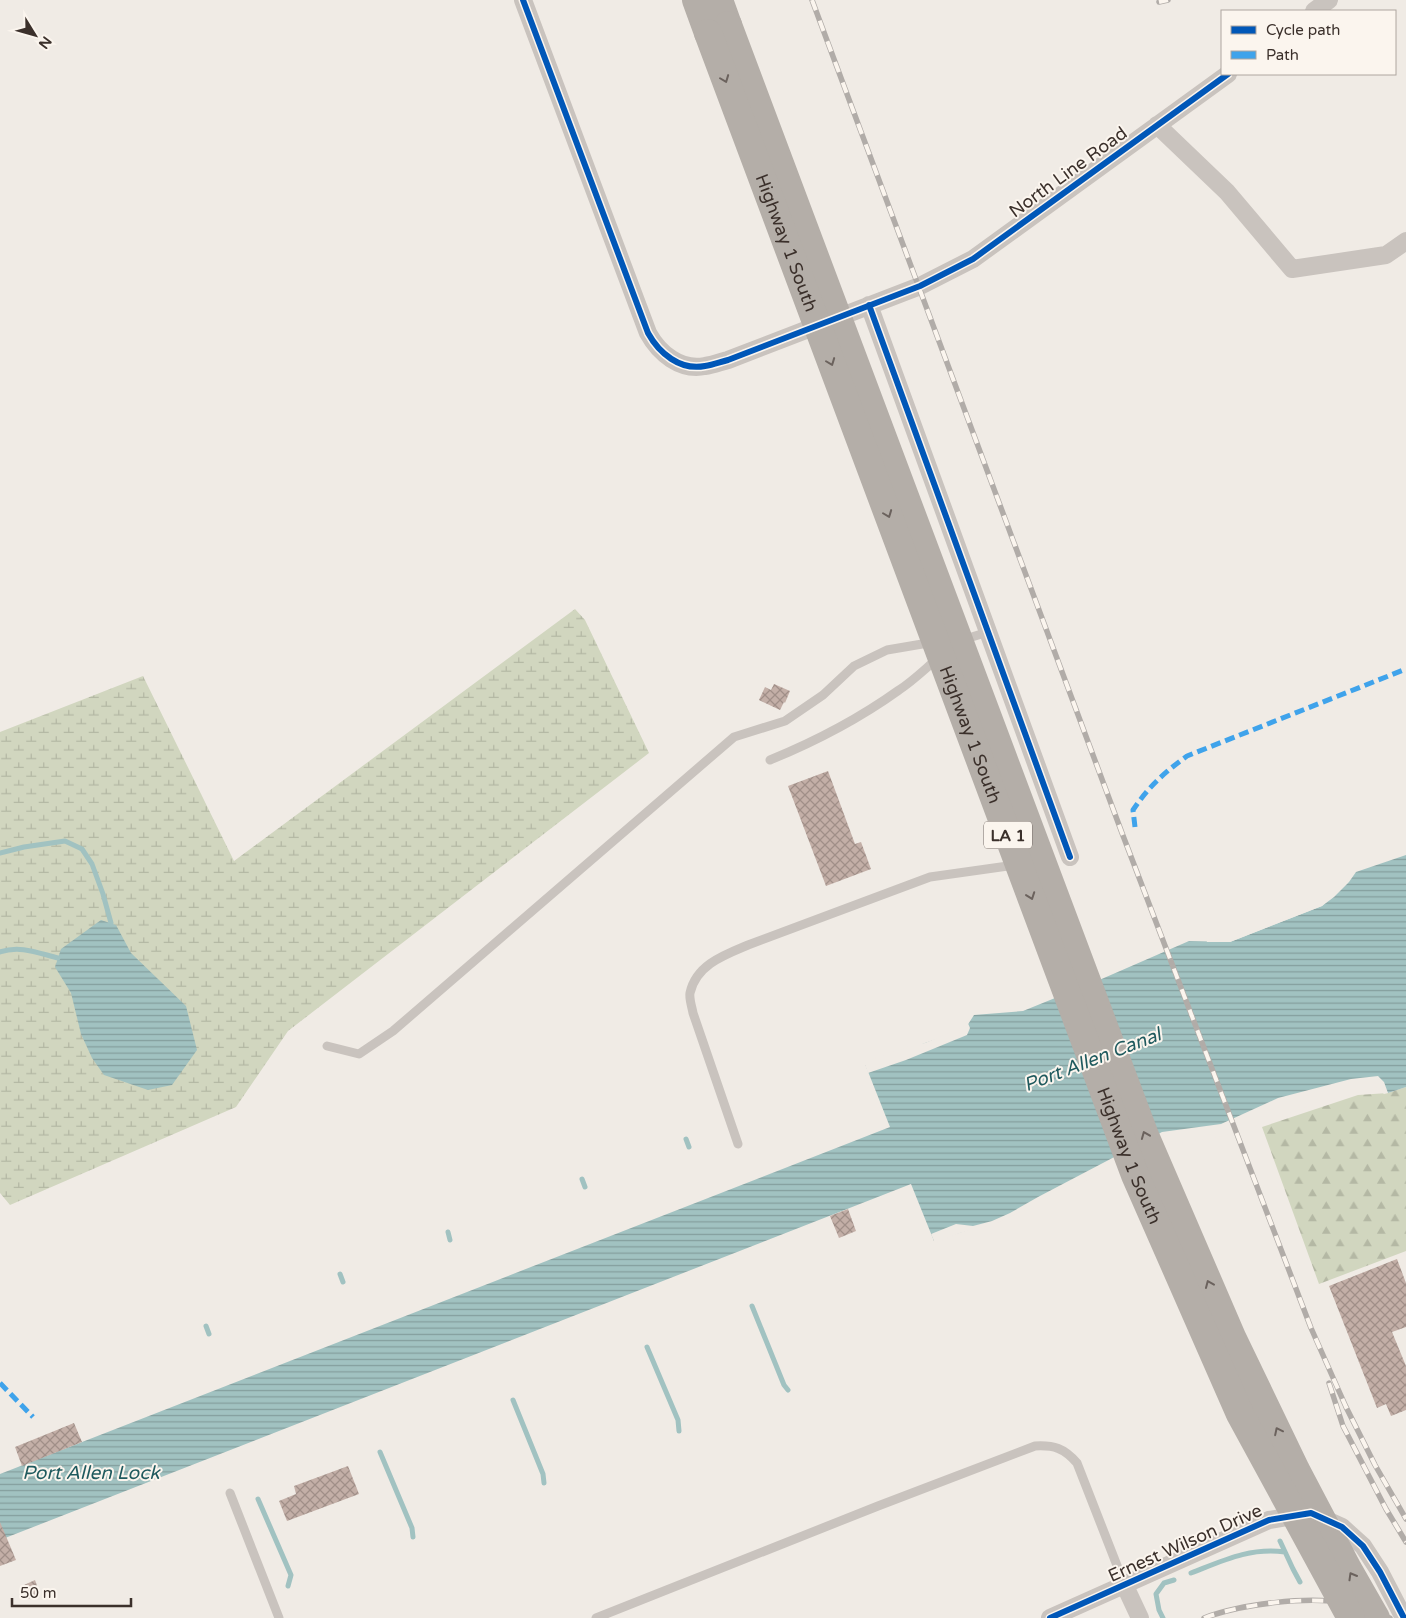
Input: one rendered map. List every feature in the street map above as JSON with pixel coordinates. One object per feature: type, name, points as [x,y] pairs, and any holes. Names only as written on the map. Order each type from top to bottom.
[{"type":"highway","name":"Highway 1 South","points":[[696,0],[719,19],[1135,1175],[1240,1414],[1351,1618]]},
{"type":"highway","points":[[719,19],[1144,1133],[1232,1337],[1296,1470],[1376,1618]]},
{"type":"street","name":"North Line Road","points":[[523,0],[648,333],[654,345],[665,355],[692,367],[704,367],[728,360],[920,286],[973,259],[1227,75]]},
{"type":"street","points":[[1157,125],[1227,192],[1292,269],[1386,256],[1406,240]]},
{"type":"street","points":[[869,305],[988,632],[1061,859]]},
{"type":"street","name":"Ernest Wilson Drive","points":[[1050,1618],[1269,1520],[1311,1513],[1342,1527],[1363,1546],[1380,1572],[1404,1618]]},
{"type":"street","points":[[1125,1586],[1140,1618]]},
{"type":"lane","points":[[327,1046],[359,1054],[393,1031],[734,738],[785,721],[823,695],[854,666],[887,650],[950,641],[988,632]]},
{"type":"lane","points":[[770,760],[839,727],[900,690],[950,641]]},
{"type":"lane","points":[[738,1144],[692,1012],[689,994],[699,972],[722,956],[748,945],[930,877],[1061,859]]},
{"type":"lane","points":[[596,1618],[1035,1446],[1051,1446],[1062,1450],[1077,1463],[1125,1586]]},
{"type":"lane","points":[[230,1493],[279,1618]]},
{"type":"green space","points":[[575,609],[585,620],[649,753],[288,1031],[236,1107],[10,1205],[0,1193],[0,732],[143,676],[234,861]]},
{"type":"green space","points":[[1406,1087],[1406,1251],[1319,1284],[1262,1127],[1358,1095],[1388,1093]]},
{"type":"water","points":[[1406,854],[1406,1087],[1388,1093],[1378,1084],[1158,1144],[996,1221],[934,1241],[911,1184],[0,1540],[0,1474],[890,1127],[865,1064],[965,1029],[974,1015],[1023,1011],[1189,941],[1230,942],[1322,906],[1356,871]]},
{"type":"water","points":[[101,920],[116,925],[131,953],[186,1006],[197,1050],[172,1085],[148,1090],[104,1075],[92,1058],[81,1034],[71,993],[55,967],[61,949]]},
{"type":"pier","points":[[1406,852],[1406,855],[1356,872],[1334,897],[1322,906],[1230,942],[1207,942],[1206,939],[1230,940],[1320,904],[1355,869]]},
{"type":"pier","points":[[967,1021],[970,1028],[967,1035],[868,1073],[864,1062],[913,1045],[925,1043],[963,1027]]},
{"type":"pier","points":[[1378,1076],[1384,1082],[1388,1093],[1384,1094],[1377,1087],[1306,1107],[1256,1126],[1219,1137],[1159,1146],[997,1223],[960,1233],[935,1243],[931,1234],[956,1224],[973,1226],[992,1221],[1162,1132],[1221,1124],[1278,1098],[1351,1079]]},
{"type":"building","points":[[774,684],[790,691],[780,710],[759,700],[765,687],[771,690]]},
{"type":"building","points":[[828,771],[855,844],[861,842],[871,869],[826,886],[788,786]]},
{"type":"building","points":[[848,1209],[856,1231],[839,1238],[830,1216]]},
{"type":"building","points":[[1397,1259],[1406,1283],[1406,1327],[1392,1332],[1406,1366],[1406,1410],[1391,1416],[1386,1404],[1377,1408],[1329,1286]]},
{"type":"building","points":[[74,1423],[82,1442],[22,1466],[15,1447]]},
{"type":"building","points":[[348,1466],[359,1494],[287,1521],[279,1501],[296,1494],[294,1486]]},
{"type":"building","points":[[0,1522],[16,1560],[0,1566]]},
{"type":"building","points":[[35,1580],[40,1594],[28,1599],[22,1586]]},
{"type":"waterway","points":[[0,853],[24,847],[65,841],[82,849],[92,864],[111,923]]},
{"type":"waterway","points":[[0,952],[15,949],[58,958]]},
{"type":"waterway","points":[[686,1139],[689,1147]]},
{"type":"waterway","points":[[582,1179],[585,1187]]},
{"type":"waterway","points":[[448,1232],[450,1240]]},
{"type":"waterway","points":[[340,1274],[343,1282]]},
{"type":"waterway","points":[[752,1306],[784,1385],[788,1390]]},
{"type":"waterway","points":[[206,1326],[209,1334]]},
{"type":"waterway","points":[[647,1347],[678,1420],[679,1431]]},
{"type":"waterway","points":[[513,1400],[543,1474],[544,1483]]},
{"type":"waterway","points":[[380,1452],[412,1528],[413,1537]]},
{"type":"waterway","points":[[258,1499],[291,1575],[288,1586]]},
{"type":"waterway","points":[[1280,1541],[1300,1582]]},
{"type":"waterway","points":[[1191,1573],[1248,1553],[1260,1551],[1285,1552]]},
{"type":"waterway","points":[[1163,1618],[1159,1610],[1156,1594],[1164,1583],[1174,1580]]},
{"type":"railway","points":[[812,0],[1122,833],[1311,1328],[1346,1407],[1375,1465],[1406,1519]]},
{"type":"railway","points":[[1159,2],[1168,0]]},
{"type":"railway","points":[[1329,1383],[1343,1426],[1386,1509],[1406,1542]]},
{"type":"railway","points":[[1204,1618],[1255,1605],[1313,1600],[1352,1604],[1390,1618]]},
{"type":"marked path","points":[[1135,827],[1133,810],[1139,801],[1158,780],[1187,756],[1406,669]]},
{"type":"marked path","points":[[0,1383],[33,1417]]},
{"type":"cycle path","points":[[523,0],[648,333],[664,354],[671,359],[687,366],[696,367],[708,366],[728,360],[920,286],[973,259],[1227,75]]},
{"type":"cycle path","points":[[869,305],[1070,857]]},
{"type":"cycle path","points":[[1050,1618],[1269,1520],[1311,1513],[1342,1527],[1363,1546],[1380,1572],[1404,1618]]},
{"type":"water label","name":"Port Allen Canal","points":[[1092,1059]]},
{"type":"water label","name":"Port Allen Lock","points":[[91,1472]]}]
